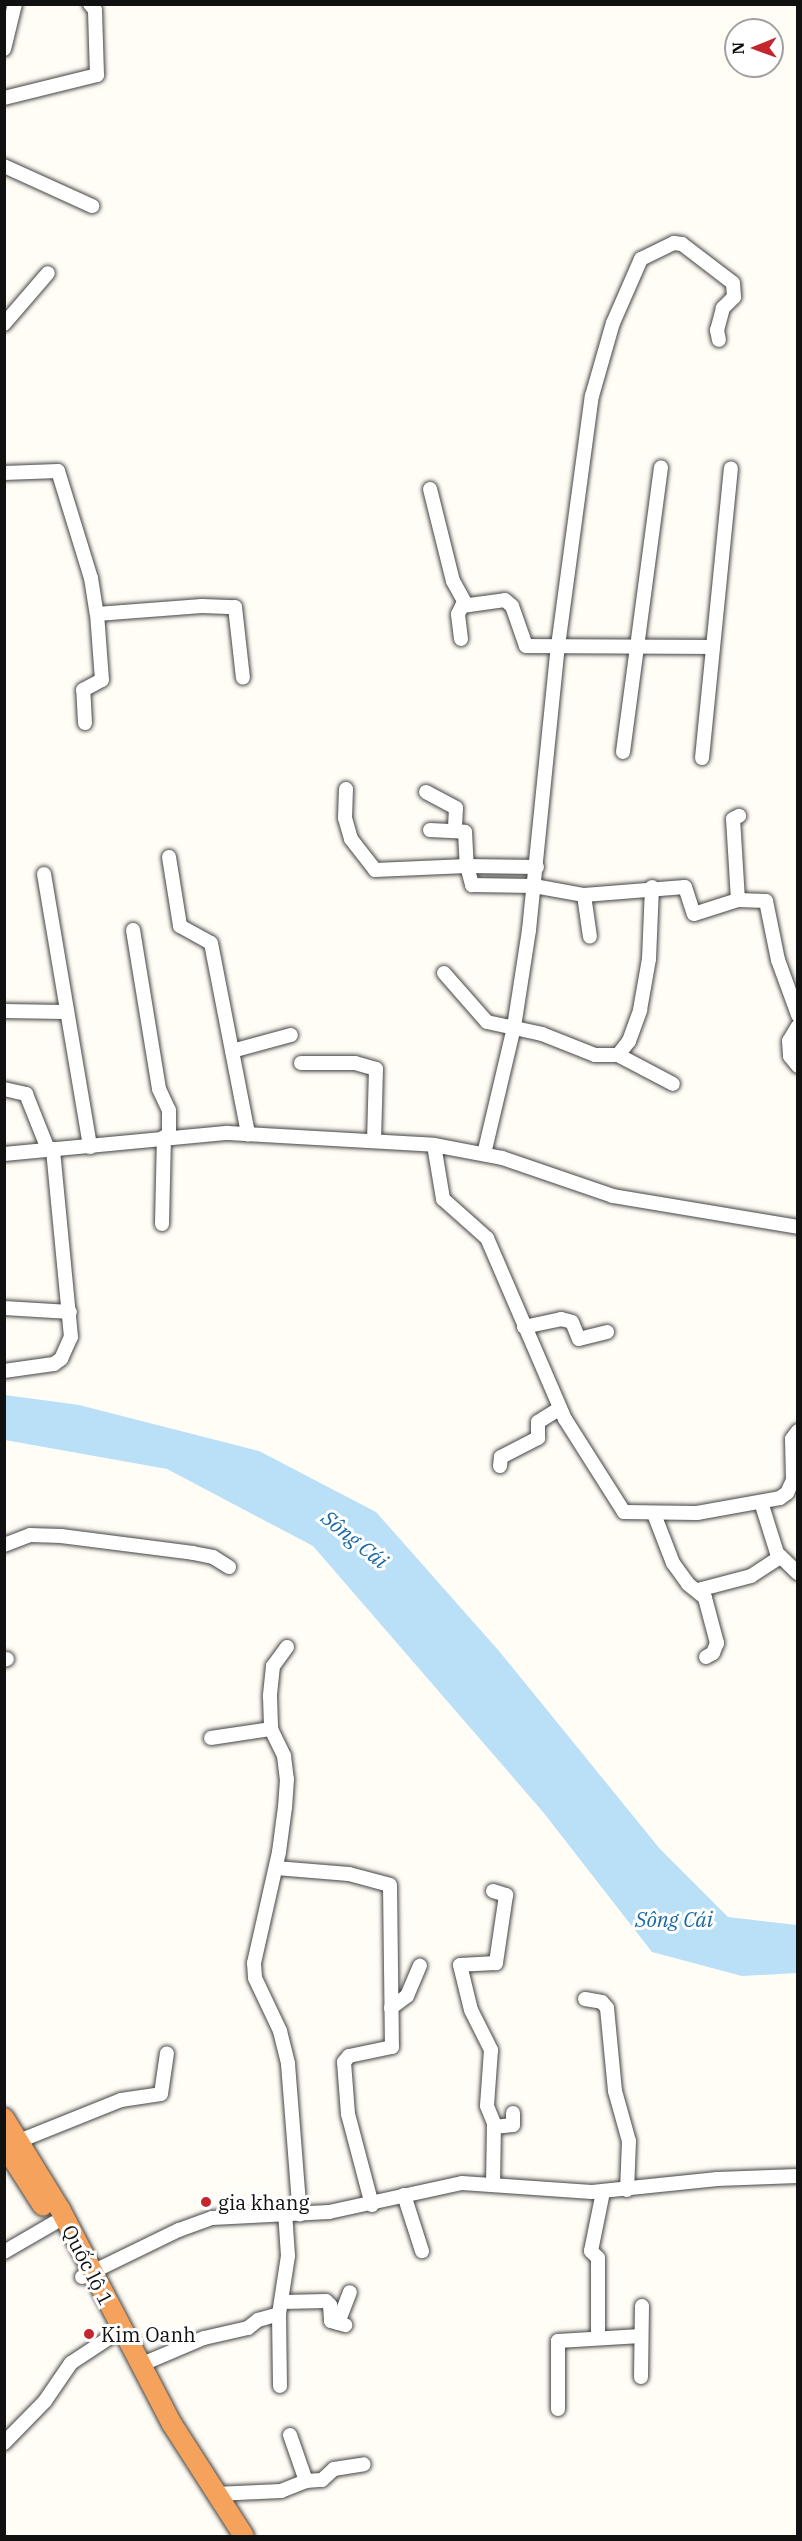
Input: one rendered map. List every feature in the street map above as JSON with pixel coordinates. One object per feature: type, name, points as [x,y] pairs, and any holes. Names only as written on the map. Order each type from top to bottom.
[{"type":"highway","name":"Quốc lộ 1","points":[[4,2118],[12,2143],[54,2223],[87,2274],[112,2336],[171,2445],[231,2536]]},
{"type":"highway","name":"Quốc lộ 1","points":[[12,2143],[215,2494],[244,2536]]},
{"type":"street","points":[[4,49],[15,4]]},
{"type":"street","points":[[4,98],[97,75],[95,10],[90,4]]},
{"type":"street","points":[[4,166],[92,206]]},
{"type":"street","points":[[484,1154],[514,1027],[537,867],[558,646],[592,396],[613,323],[641,259],[674,243],[682,244],[733,283],[734,297],[723,308],[717,330],[719,340]]},
{"type":"street","points":[[4,324],[48,273]]},
{"type":"street","points":[[622,752],[661,468]]},
{"type":"street","points":[[702,758],[711,647],[731,468]]},
{"type":"street","points":[[4,473],[58,471],[91,578],[97,614],[102,680],[83,690],[85,723]]},
{"type":"street","points":[[430,489],[453,581],[466,604]]},
{"type":"street","points":[[461,639],[458,610],[466,604],[509,602],[523,644],[711,647]]},
{"type":"street","points":[[97,614],[229,604],[237,614],[243,678]]},
{"type":"street","points":[[346,789],[345,818],[351,840],[375,870],[466,866],[537,867]]},
{"type":"street","points":[[426,792],[456,808],[455,829]]},
{"type":"street","points":[[738,900],[734,819],[739,816]]},
{"type":"street","points":[[430,830],[465,831],[466,866],[472,885],[534,886],[584,895],[652,887],[688,888],[694,914],[738,900],[761,899],[769,904],[778,960],[798,1015]]},
{"type":"street","points":[[169,857],[180,926],[211,943],[248,1134]]},
{"type":"street","points":[[44,874],[64,1012],[90,1147]]},
{"type":"street","points":[[618,1055],[629,1041],[640,1010],[649,959],[652,887]]},
{"type":"street","points":[[584,895],[590,937]]},
{"type":"street","points":[[133,930],[159,1089],[169,1110],[162,1224]]},
{"type":"street","points":[[444,973],[483,1020],[514,1027],[595,1055],[618,1055],[673,1084]]},
{"type":"street","points":[[4,1011],[64,1012]]},
{"type":"street","points":[[798,1026],[789,1041],[790,1056],[798,1066]]},
{"type":"street","points":[[232,1051],[291,1035]]},
{"type":"street","points":[[302,1063],[355,1063],[376,1069],[374,1140]]},
{"type":"street","points":[[4,1089],[26,1094],[51,1149],[71,1337],[61,1359],[46,1367],[4,1371]]},
{"type":"street","points":[[4,1154],[90,1147],[167,1137],[248,1134],[434,1145],[484,1154],[613,1197],[798,1227]]},
{"type":"street","points":[[434,1145],[443,1199],[487,1238],[560,1408],[624,1512],[698,1514],[761,1502],[787,1493],[794,1474],[792,1439],[798,1431]]},
{"type":"street","points":[[4,1308],[70,1312]]},
{"type":"street","points":[[524,1327],[561,1319],[572,1322],[579,1339],[607,1332]]},
{"type":"street","points":[[500,1466],[501,1457],[538,1438],[538,1422],[560,1408]]},
{"type":"street","points":[[761,1502],[780,1557],[798,1573]]},
{"type":"street","points":[[654,1514],[673,1563],[705,1598],[717,1640],[713,1653],[706,1656]]},
{"type":"street","points":[[4,1545],[30,1535],[61,1536],[193,1553],[213,1557],[229,1567]]},
{"type":"street","points":[[698,1590],[751,1576],[780,1557]]},
{"type":"street","points":[[287,1647],[270,1675],[271,1729],[284,1756],[287,1779],[276,1868],[254,1963],[255,1978],[280,2031],[288,2064],[300,2215]]},
{"type":"street","points":[[211,1738],[271,1729]]},
{"type":"street","points":[[276,1868],[349,1874],[390,1885],[392,2049],[349,2056],[344,2062],[348,2114],[372,2205]]},
{"type":"street","points":[[493,1891],[506,1895],[496,1963],[460,1965],[471,2010],[491,2050],[487,2106],[494,2127],[493,2185]]},
{"type":"street","points":[[391,2008],[407,1996],[420,1966]]},
{"type":"street","points":[[585,1999],[602,2002],[607,2008],[615,2091],[629,2141],[627,2190]]},
{"type":"street","points":[[12,2143],[121,2100],[161,2094],[167,2053]]},
{"type":"street","points":[[494,2127],[513,2125],[513,2113]]},
{"type":"street","points":[[87,2274],[212,2218],[285,2212],[300,2215],[372,2205],[453,2184],[603,2192],[717,2179],[798,2176]]},
{"type":"street","points":[[598,2338],[598,2258],[591,2251],[599,2223],[603,2192]]},
{"type":"street","points":[[404,2195],[422,2251]]},
{"type":"street","points":[[280,2386],[281,2308],[288,2256],[285,2212]]},
{"type":"street","points":[[4,2252],[54,2223]]},
{"type":"street","points":[[140,2365],[204,2338],[248,2328],[281,2308],[326,2301],[330,2305],[331,2321],[342,2324],[350,2292]]},
{"type":"street","points":[[641,2377],[642,2306]]},
{"type":"street","points":[[4,2443],[45,2401],[71,2363],[112,2336]]},
{"type":"street","points":[[558,2409],[557,2341],[641,2336]]},
{"type":"street","points":[[290,2435],[306,2481]]},
{"type":"street","points":[[215,2494],[281,2491],[306,2481],[322,2480],[334,2469],[364,2464]]},
{"type":"water","name":"Sông Cái","points":[[5,1395],[79,1405],[259,1451],[376,1512],[499,1651],[660,1849],[728,1917],[797,1925],[797,1973],[742,1976],[652,1952],[543,1812],[313,1546],[167,1469],[5,1440]]},
{"type":"place","name":"gia khang","points":[[206,2202]]},
{"type":"place","name":"Kim Oanh","points":[[89,2334]]}]
